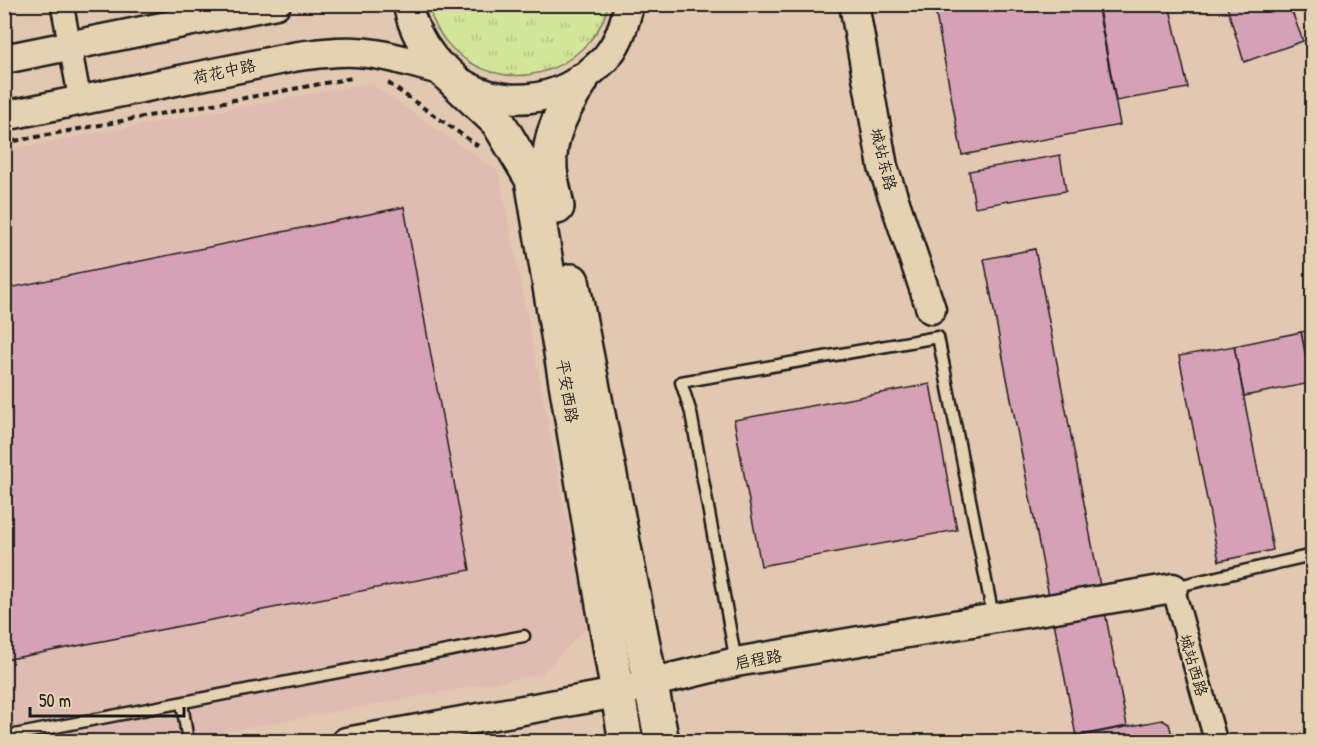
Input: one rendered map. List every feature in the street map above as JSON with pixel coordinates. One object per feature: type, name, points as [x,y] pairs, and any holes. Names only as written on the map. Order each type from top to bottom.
[{"type":"main road","name":"平安西路","points":[[444,71],[498,122],[532,179],[626,741]]},
{"type":"main road","name":"平安西路","points":[[581,81],[560,115],[552,141],[550,169],[662,741]]},
{"type":"street","points":[[62,4],[80,100]]},
{"type":"street","points":[[4,59],[276,4]]},
{"type":"street","points":[[408,4],[421,42],[444,71],[475,91],[511,99],[547,96],[581,81],[608,56],[623,28],[629,4]]},
{"type":"street","name":"城站东路","points":[[854,4],[883,167],[931,309]]},
{"type":"street","name":"荷花中路","points":[[4,116],[325,52],[381,55],[444,71]]},
{"type":"street","name":"启程路","points":[[346,741],[617,693],[736,662],[1173,588]]},
{"type":"street","name":"城站西路","points":[[1173,588],[1216,741]]},
{"type":"lane","points":[[736,662],[691,413],[681,382],[938,337],[993,618]]},
{"type":"lane","points":[[1173,588],[1312,555]]},
{"type":"lane","points":[[4,737],[524,636]]},
{"type":"lane","points":[[182,703],[188,741]]},
{"type":"path","points":[[4,143],[359,77]]},
{"type":"path","points":[[385,81],[478,146]]},
{"type":"shaded area","points":[[370,83],[499,172],[588,626],[542,674],[176,741],[5,742],[5,150]]},
{"type":"green space","points":[[428,4],[608,5],[599,28],[583,48],[562,64],[539,73],[516,76],[493,72],[471,63],[452,49],[438,29]]},
{"type":"building","points":[[934,4],[1097,4],[1120,125],[962,155]]},
{"type":"building","points":[[1098,4],[1169,4],[1188,88],[1116,101]]},
{"type":"building","points":[[1226,4],[1289,4],[1303,41],[1244,62]]},
{"type":"building","points":[[1060,155],[1066,191],[975,207],[969,171]]},
{"type":"building","points":[[404,207],[470,570],[4,660],[4,289]]},
{"type":"building","points":[[1035,249],[1127,726],[1076,736],[984,259]]},
{"type":"building","points":[[1312,330],[1312,391],[1301,332]]},
{"type":"building","points":[[1301,332],[1311,383],[1244,396],[1234,346]]},
{"type":"building","points":[[1234,346],[1273,550],[1219,561],[1179,356]]},
{"type":"building","points":[[930,384],[957,530],[761,566],[734,420]]},
{"type":"building","points":[[1162,720],[1169,724],[1174,742],[1048,742]]}]
